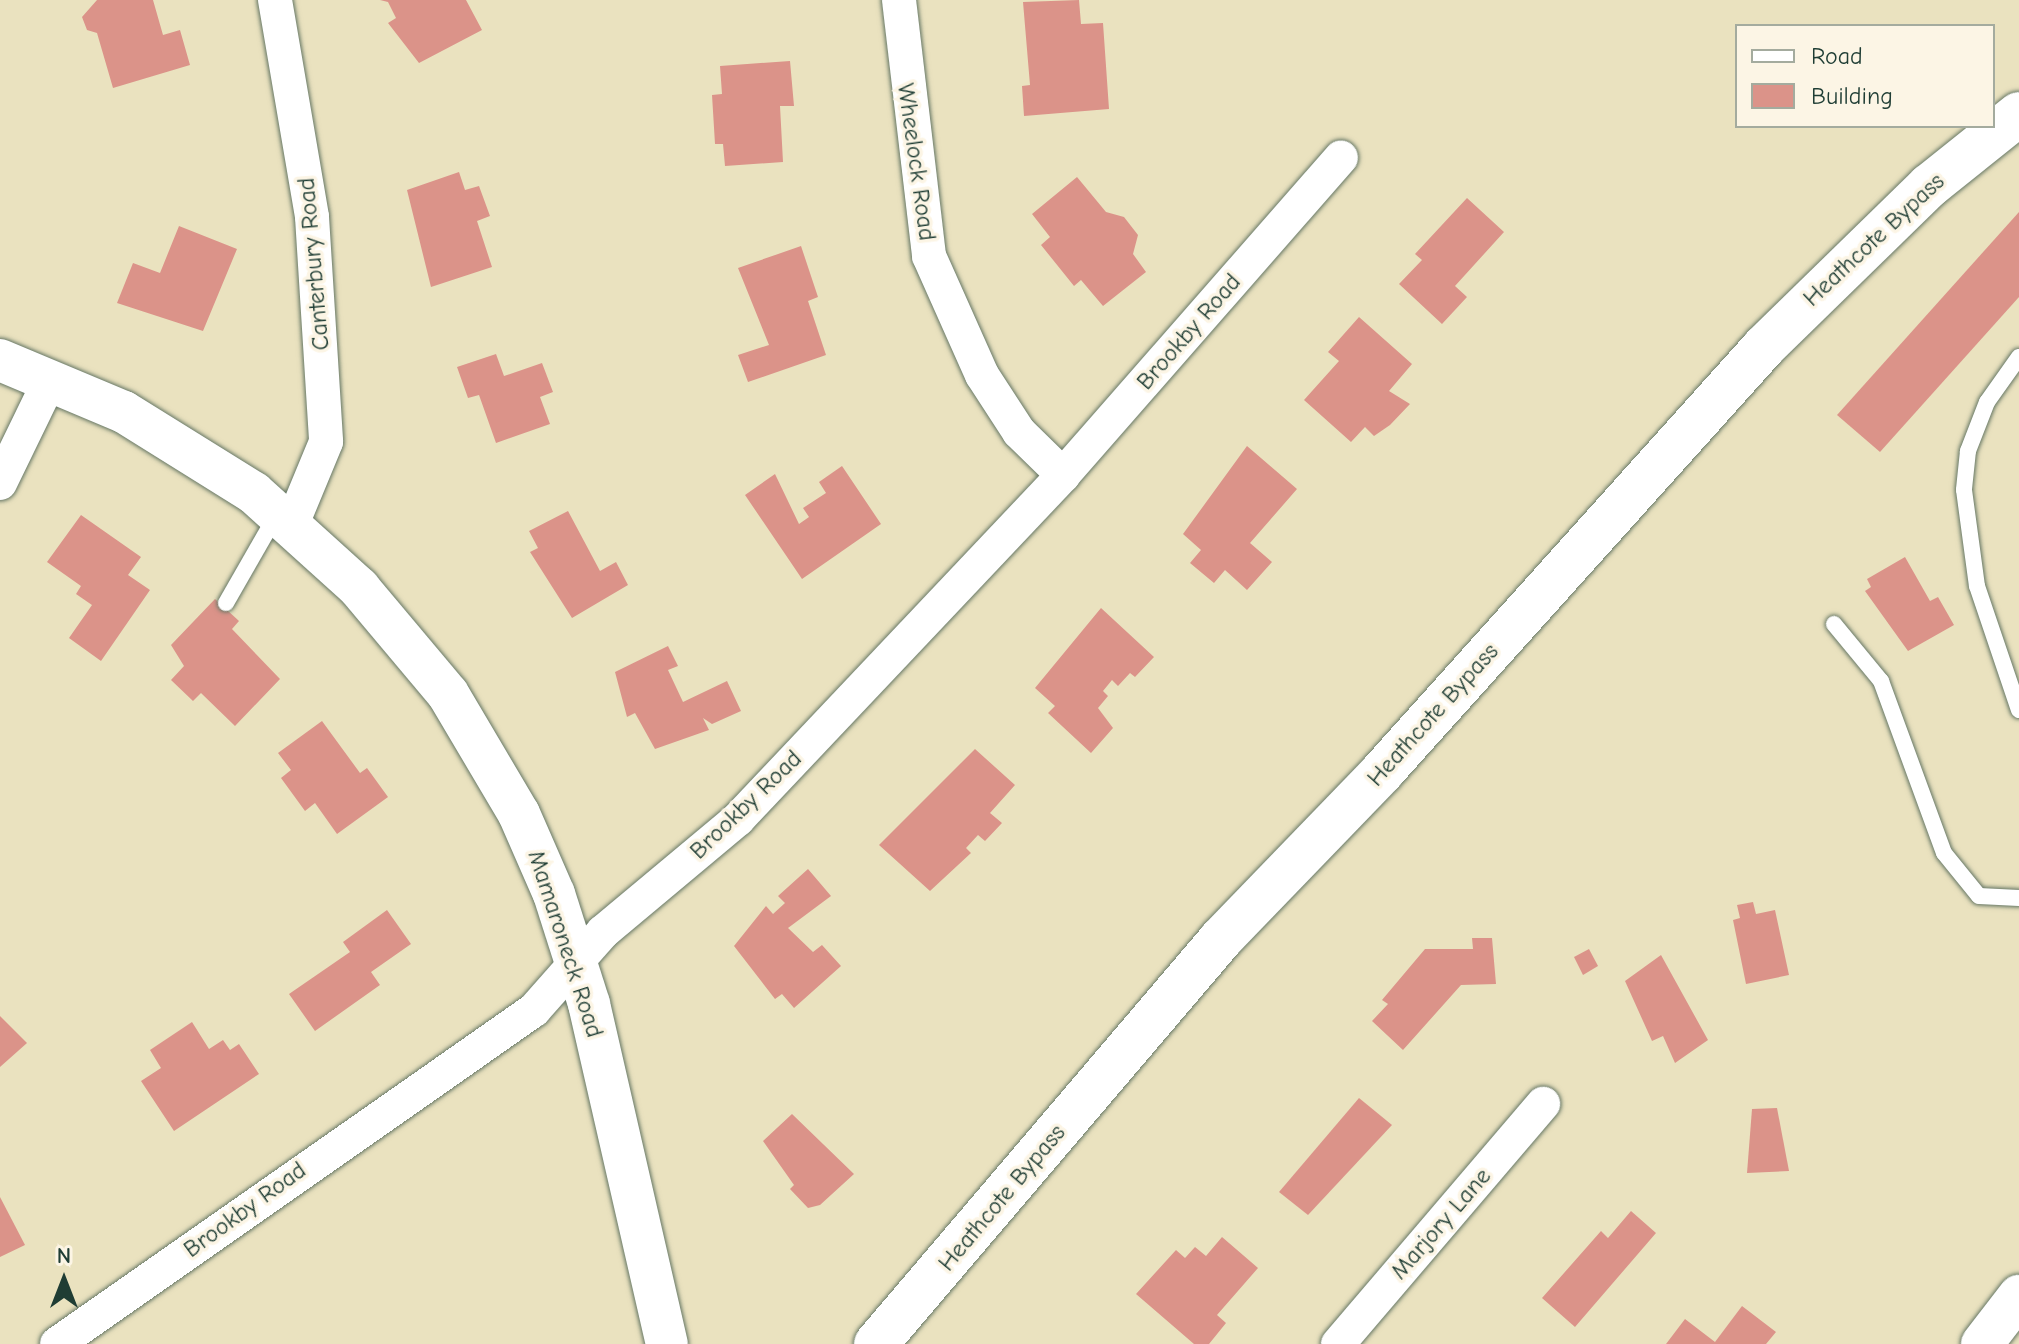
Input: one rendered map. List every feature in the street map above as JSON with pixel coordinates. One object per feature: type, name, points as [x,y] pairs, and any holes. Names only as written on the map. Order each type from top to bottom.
[{"type":"main road","name":"Heathcote Bypass","points":[[876,1344],[1221,939],[1382,772],[1764,347],[1918,196],[2019,114]]},
{"type":"street","name":"Canterbury Road","points":[[275,0],[312,217],[326,442],[284,518]]},
{"type":"street","name":"Wheelock Road","points":[[899,0],[929,256],[982,375],[1019,432],[1063,475]]},
{"type":"street","name":"Brookby Road","points":[[57,1344],[534,1010],[576,963],[738,819],[1063,475],[1341,158]]},
{"type":"street","name":"Mamaroneck Road","points":[[0,360],[51,378],[188,447],[284,518],[359,588],[448,694],[519,814],[576,963],[667,1344]]},
{"type":"street","points":[[0,483],[51,378]]},
{"type":"street","name":"Marjory Lane","points":[[1338,1344],[1543,1104]]},
{"type":"street","points":[[1982,1344],[2019,1296]]},
{"type":"lane","points":[[2019,357],[1987,402],[1968,451],[1964,490],[1977,586],[2019,710]]},
{"type":"lane","points":[[226,603],[284,518]]},
{"type":"lane","points":[[1834,624],[1881,681],[1944,853],[1979,896],[2019,898]]},
{"type":"building","points":[[97,0],[153,0],[163,35],[180,30],[190,65],[113,88],[97,33],[87,30],[82,17]]},
{"type":"building","points":[[380,0],[466,0],[482,30],[419,63],[388,23],[396,18],[388,2]]},
{"type":"building","points":[[1079,0],[1081,24],[1103,23],[1109,109],[1024,116],[1022,86],[1030,85],[1023,2]]},
{"type":"building","points":[[790,61],[794,106],[780,106],[783,162],[725,166],[723,144],[715,144],[712,95],[722,94],[720,66]]},
{"type":"building","points":[[459,172],[465,190],[479,186],[490,216],[477,221],[492,267],[431,287],[407,190]]},
{"type":"building","points":[[1077,177],[1106,212],[1124,217],[1138,235],[1133,254],[1146,272],[1103,306],[1081,280],[1074,286],[1041,245],[1050,237],[1032,214]]},
{"type":"building","points":[[1467,198],[1504,232],[1455,286],[1467,297],[1442,324],[1399,284],[1422,260],[1415,254]]},
{"type":"building","points":[[2019,212],[2019,297],[1880,452],[1837,415]]},
{"type":"building","points":[[179,226],[237,249],[203,331],[117,303],[133,263],[160,273]]},
{"type":"building","points":[[801,246],[818,297],[808,301],[826,355],[748,382],[738,355],[769,345],[738,268]]},
{"type":"building","points":[[1359,317],[1412,364],[1389,391],[1410,404],[1390,425],[1374,436],[1365,427],[1351,442],[1304,400],[1339,361],[1328,352]]},
{"type":"building","points":[[496,354],[504,376],[542,363],[553,392],[540,397],[550,424],[496,443],[479,395],[468,398],[457,367]]},
{"type":"building","points":[[1247,446],[1297,489],[1250,543],[1272,562],[1247,590],[1225,570],[1214,583],[1190,563],[1201,550],[1183,534]]},
{"type":"building","points":[[842,466],[881,524],[802,579],[745,495],[775,474],[799,524],[809,517],[803,508],[826,493],[819,482]]},
{"type":"building","points":[[568,511],[600,571],[616,562],[628,585],[572,618],[530,552],[538,548],[529,531]]},
{"type":"building","points":[[81,515],[141,557],[128,575],[150,590],[101,661],[69,638],[92,605],[76,594],[81,586],[47,562]]},
{"type":"building","points":[[1905,557],[1930,601],[1938,597],[1954,625],[1908,651],[1865,591],[1871,587],[1867,579]]},
{"type":"building","points":[[215,599],[239,621],[232,629],[280,679],[235,726],[201,693],[193,701],[171,680],[184,666],[171,645]]},
{"type":"building","points":[[1101,608],[1154,657],[1135,677],[1130,673],[1118,686],[1112,680],[1103,691],[1108,696],[1098,708],[1113,728],[1091,753],[1048,713],[1055,706],[1035,688]]},
{"type":"building","points":[[668,646],[678,666],[668,670],[683,702],[727,681],[741,711],[712,724],[703,718],[709,730],[655,749],[635,713],[627,717],[615,672]]},
{"type":"building","points":[[322,721],[360,773],[367,768],[388,797],[337,834],[315,803],[305,811],[281,778],[291,770],[278,753]]},
{"type":"building","points":[[975,749],[1015,785],[990,813],[1002,823],[985,841],[978,835],[966,848],[971,853],[930,891],[879,845]]},
{"type":"building","points":[[808,869],[831,896],[788,928],[813,952],[822,945],[841,966],[794,1008],[782,994],[775,999],[734,946],[766,906],[773,914],[785,903],[778,896]]},
{"type":"building","points":[[1753,902],[1756,914],[1775,910],[1789,975],[1746,984],[1733,920],[1740,918],[1737,905]]},
{"type":"building","points":[[387,910],[411,944],[371,972],[380,985],[315,1031],[289,994],[350,952],[343,942]]},
{"type":"building","points":[[1472,938],[1492,938],[1496,984],[1461,985],[1403,1050],[1372,1021],[1388,1004],[1382,1000],[1425,949],[1473,949]]},
{"type":"building","points":[[1589,949],[1598,966],[1583,975],[1574,957]]},
{"type":"building","points":[[1661,955],[1708,1040],[1675,1063],[1663,1036],[1652,1041],[1625,981]]},
{"type":"building","points":[[0,1016],[27,1043],[0,1067]]},
{"type":"building","points":[[192,1022],[209,1049],[223,1040],[230,1050],[239,1044],[259,1074],[174,1131],[141,1081],[161,1068],[150,1050]]},
{"type":"building","points":[[1359,1098],[1392,1125],[1308,1215],[1279,1192]]},
{"type":"building","points":[[1777,1108],[1789,1171],[1747,1173],[1752,1109]]},
{"type":"building","points":[[792,1114],[854,1174],[820,1205],[808,1208],[790,1189],[794,1185],[763,1141]]},
{"type":"building","points":[[0,1197],[25,1245],[0,1257]]},
{"type":"building","points":[[1631,1211],[1656,1233],[1575,1327],[1542,1298],[1601,1231],[1608,1238]]},
{"type":"building","points":[[1222,1237],[1258,1268],[1217,1315],[1226,1323],[1209,1344],[1194,1344],[1136,1294],[1176,1250],[1185,1258],[1195,1247],[1206,1256]]},
{"type":"building","points":[[1742,1306],[1776,1332],[1766,1344],[1666,1344],[1685,1319],[1715,1342]]}]
